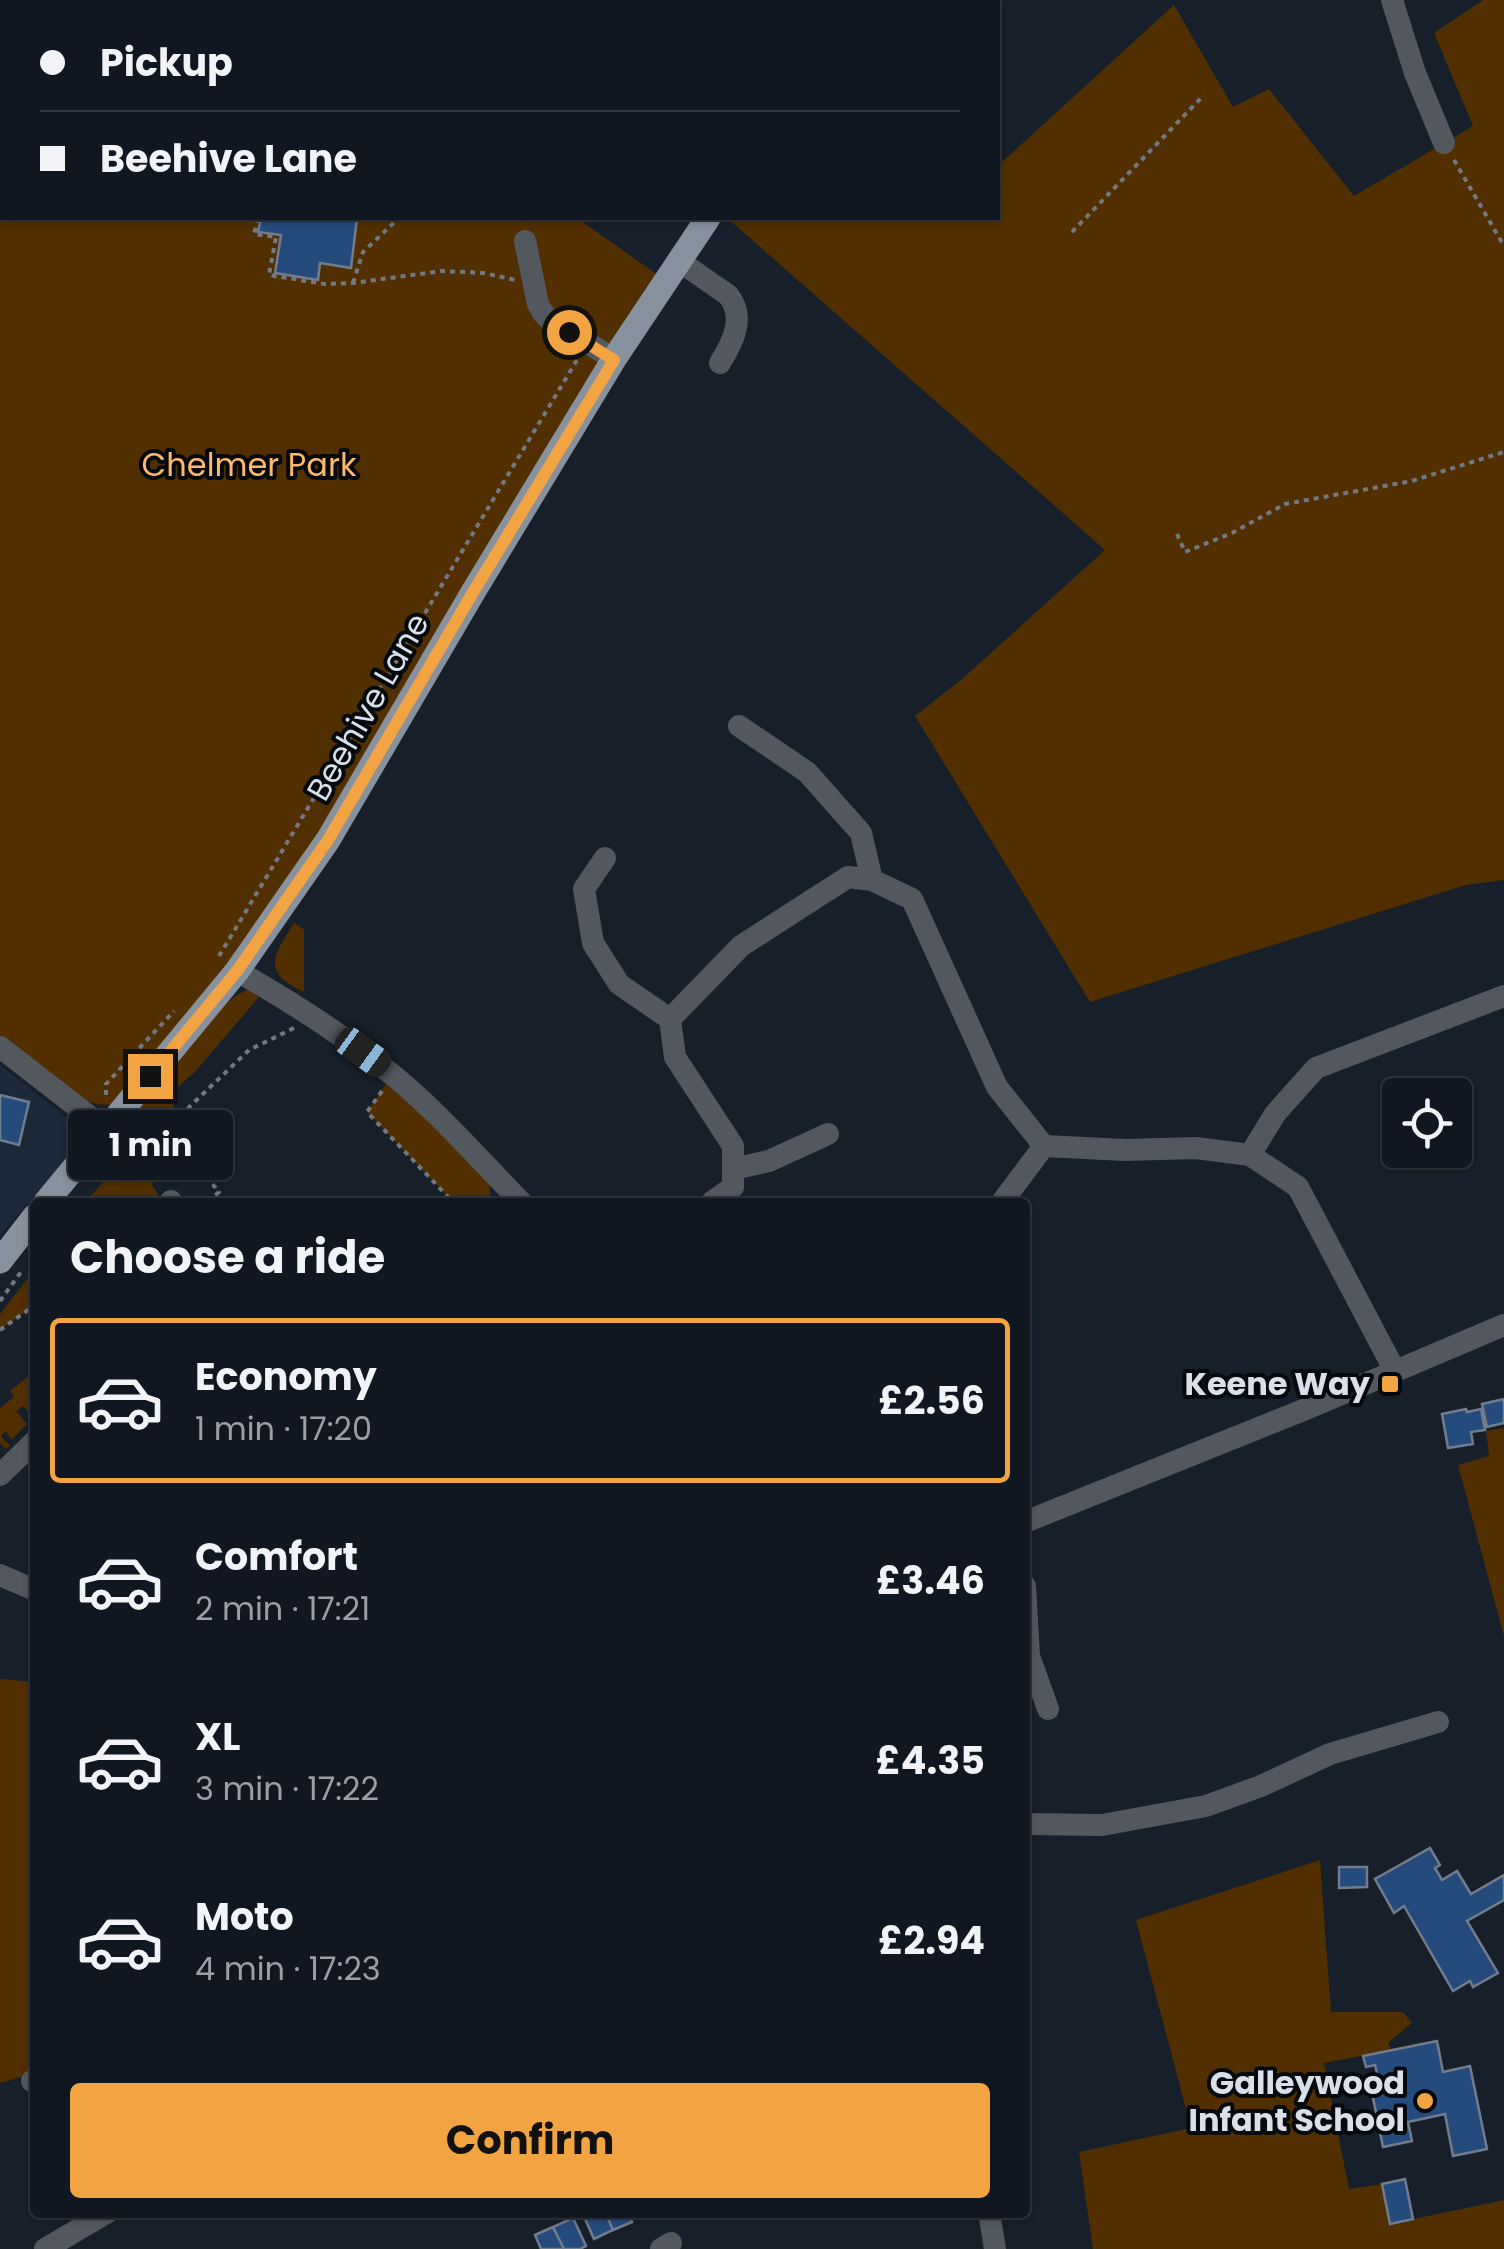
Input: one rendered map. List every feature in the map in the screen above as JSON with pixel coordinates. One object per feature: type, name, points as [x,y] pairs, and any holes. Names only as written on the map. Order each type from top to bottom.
[{"type":"main road","name":"Beehive Lane","points":[[49,1198],[237,971],[328,840],[614,360],[707,220]]},
{"type":"main road","points":[[0,1261],[30,1222]]},
{"type":"street","points":[[1392,0],[1415,73],[1444,143]]},
{"type":"street","points":[[525,241],[539,311],[614,360]]},
{"type":"street","points":[[679,261],[734,302],[735,336],[720,362]]},
{"type":"street","points":[[739,726],[808,772],[861,833],[872,880]]},
{"type":"street","points":[[605,858],[584,889],[593,942],[620,984],[670,1019],[675,1058],[732,1146],[732,1187],[717,1198]]},
{"type":"street","points":[[670,1019],[742,946],[848,876],[872,880],[912,900],[997,1088],[1044,1146],[1196,1148],[1250,1155],[1298,1187],[1395,1371]]},
{"type":"street","points":[[237,971],[316,1018],[392,1075],[517,1198]]},
{"type":"street","points":[[1250,1155],[1275,1114],[1316,1068],[1504,996]]},
{"type":"street","points":[[0,1047],[104,1134]]},
{"type":"street","points":[[732,1168],[768,1162],[828,1134]]},
{"type":"street","points":[[1005,1198],[1044,1146]]},
{"type":"street","points":[[1030,1520],[1504,1324]]},
{"type":"street","points":[[0,1475],[30,1445]]},
{"type":"street","points":[[0,1575],[30,1588]]},
{"type":"street","points":[[1030,1656],[1048,1709]]},
{"type":"street","points":[[1030,1824],[1102,1825],[1206,1806],[1330,1754],[1438,1722]]},
{"type":"street","points":[[45,2249],[98,2218]]},
{"type":"street","points":[[989,2218],[994,2249]]},
{"type":"path","points":[[1072,232],[1204,95]]},
{"type":"path","points":[[1444,143],[1504,246]]},
{"type":"path","points":[[258,220],[254,234],[276,238],[269,275],[325,284],[442,271],[484,273],[518,281],[539,311]]},
{"type":"path","points":[[353,283],[363,252],[396,220]]},
{"type":"path","points":[[237,971],[214,963],[587,343]]},
{"type":"path","points":[[1177,534],[1185,552],[1232,533],[1285,504],[1412,481],[1504,452]]},
{"type":"path","points":[[104,1134],[113,1147],[164,1126],[249,1050],[316,1018]]},
{"type":"path","points":[[392,1075],[368,1112],[449,1198]]},
{"type":"path","points":[[164,1126],[219,1192],[212,1198]]},
{"type":"path","points":[[0,1301],[28,1263]]},
{"type":"path","points":[[0,1330],[30,1309]]},
{"type":"shaded area","points":[[0,1065],[68,1119],[75,1142],[71,1154],[0,1235]]},
{"type":"green space","points":[[1483,0],[1504,0],[1504,880],[1466,885],[1090,1002],[915,716],[962,679],[1105,550],[729,220],[1000,220],[1000,162],[1174,5],[1233,107],[1269,89],[1354,196],[1473,126],[1434,33]]},
{"type":"green space","name":"Chelmer Park","points":[[0,220],[580,220],[658,275],[318,835],[247,939],[115,1104],[82,1099],[0,1036]]},
{"type":"green space","points":[[294,923],[304,929],[304,992],[290,985],[276,970],[277,954]]},
{"type":"green space","points":[[250,989],[259,997],[195,1072],[167,1096],[180,1115],[116,1146],[106,1142],[192,1034],[212,1014]]},
{"type":"green space","points":[[386,1084],[489,1181],[491,1198],[449,1198],[367,1112]]},
{"type":"green space","points":[[172,1136],[186,1154],[156,1177],[152,1185],[157,1198],[89,1198],[112,1173],[126,1165],[139,1164]]},
{"type":"green space","points":[[30,1275],[30,1309],[0,1330],[0,1314]]},
{"type":"green space","points":[[30,1375],[30,1414],[23,1406],[16,1411],[27,1424],[12,1439],[6,1432],[1,1436],[10,1446],[6,1449],[0,1443],[0,1408],[14,1397],[10,1391]]},
{"type":"green space","points":[[1504,1428],[1504,1636],[1458,1465],[1489,1456],[1486,1431]]},
{"type":"green space","points":[[0,1679],[30,1682],[30,2074],[0,2083]]},
{"type":"green space","points":[[1320,1860],[1331,2012],[1403,2012],[1412,2023],[1388,2043],[1392,2050],[1324,2063],[1349,2189],[1382,2184],[1390,2224],[1504,2200],[1504,2249],[1093,2249],[1079,2152],[1191,2128],[1136,1920]]},
{"type":"building","points":[[261,220],[357,220],[351,268],[320,263],[318,280],[275,273],[281,235],[258,232]]},
{"type":"building","points":[[0,1095],[29,1102],[19,1145],[0,1140]]},
{"type":"building","points":[[1504,1399],[1504,1423],[1487,1427],[1482,1404]]},
{"type":"building","points":[[1481,1409],[1485,1430],[1471,1432],[1473,1444],[1448,1448],[1442,1414]]},
{"type":"building","points":[[1430,1848],[1440,1865],[1435,1868],[1442,1880],[1457,1871],[1471,1894],[1504,1875],[1504,1900],[1467,1921],[1498,1973],[1473,1987],[1470,1981],[1453,1991],[1404,1906],[1394,1913],[1375,1879]]},
{"type":"building","points":[[1339,1867],[1367,1867],[1367,1887],[1339,1888]]},
{"type":"building","name":"Galleywood Infant School","points":[[1437,2041],[1443,2072],[1470,2066],[1487,2149],[1453,2156],[1445,2114],[1408,2122],[1412,2141],[1383,2147],[1371,2088],[1380,2086],[1375,2065],[1366,2067],[1363,2056]]},
{"type":"building","points":[[1405,2179],[1413,2219],[1390,2224],[1382,2184]]},
{"type":"building","points":[[573,2218],[586,2246],[564,2249],[553,2227]]},
{"type":"building","points":[[585,2218],[608,2218],[613,2230],[594,2239]]},
{"type":"building","points":[[608,2218],[630,2218],[632,2222],[613,2230]]},
{"type":"building","points":[[553,2227],[564,2249],[541,2249],[535,2235]]},
{"type":"place","name":"Keene Way","points":[[1390,1384]]},
{"type":"place","name":"Galleywood Infant School","points":[[1425,2101]]},
{"type":"route","points":[[150,1076],[237,971],[328,840],[614,360],[569,332]]}]
